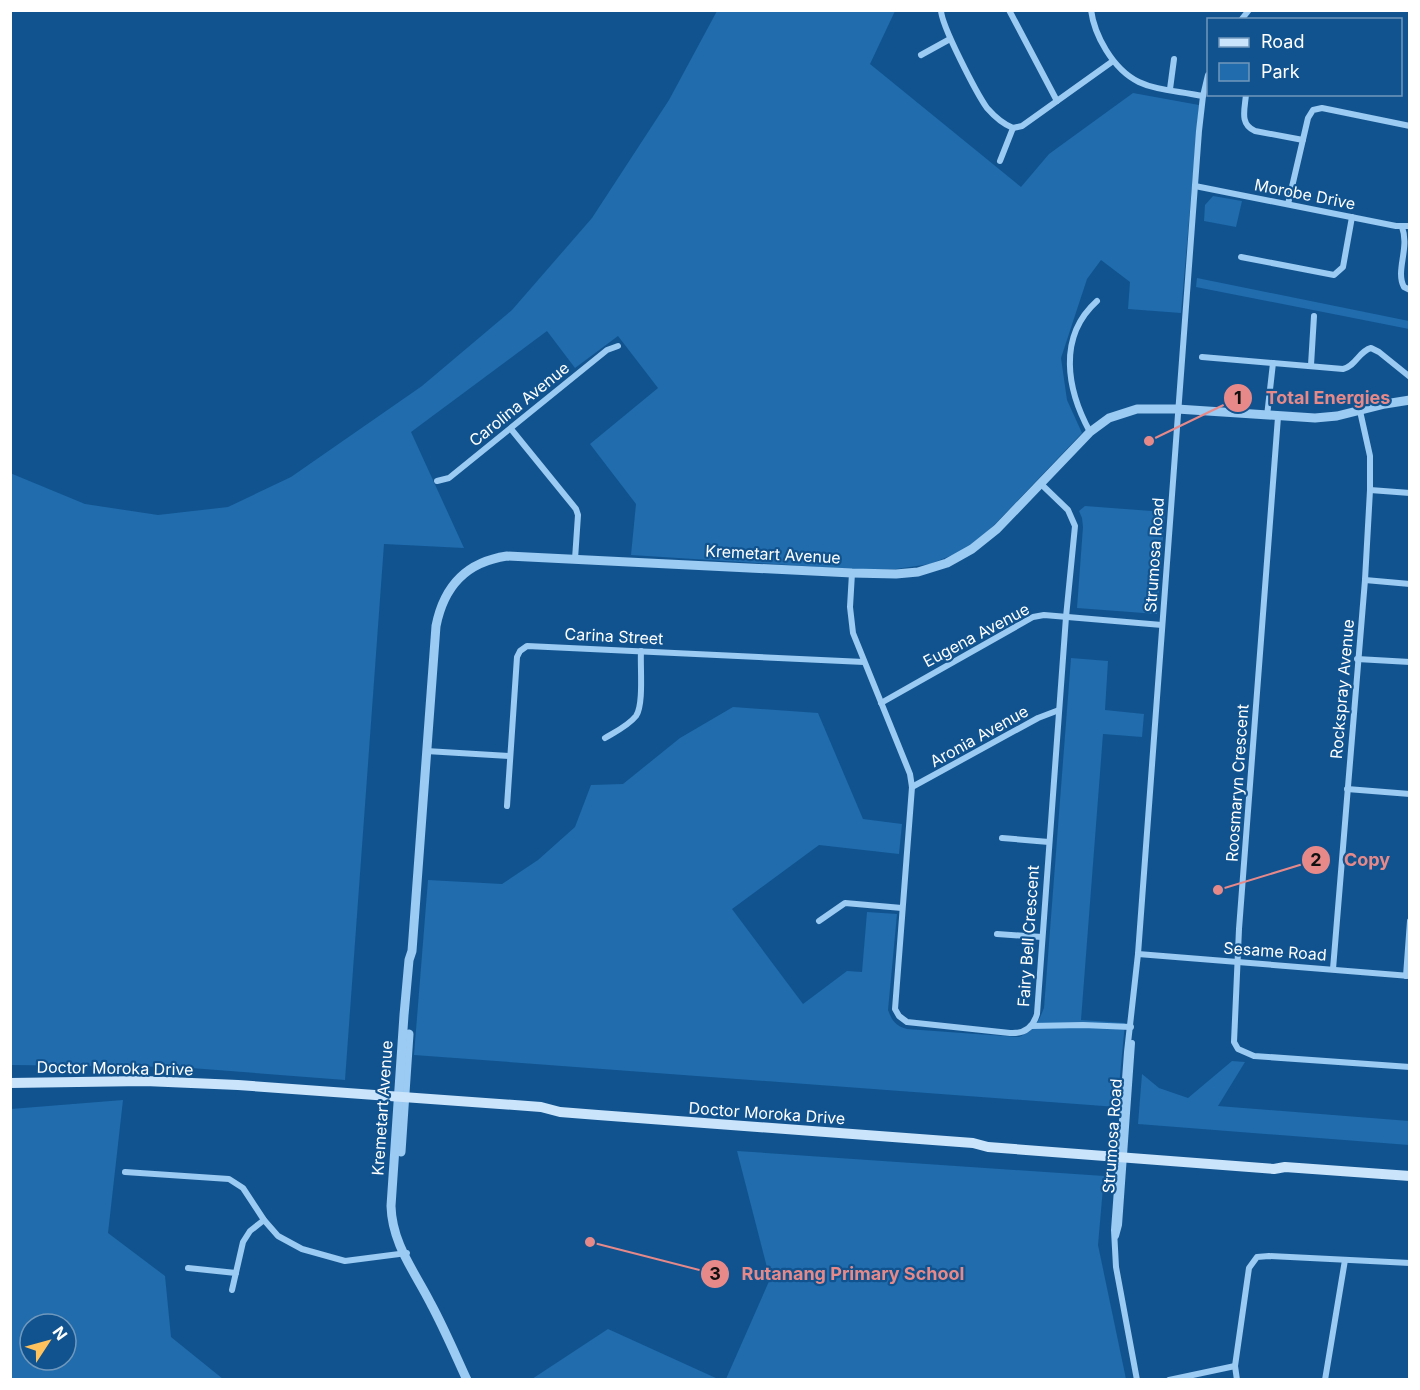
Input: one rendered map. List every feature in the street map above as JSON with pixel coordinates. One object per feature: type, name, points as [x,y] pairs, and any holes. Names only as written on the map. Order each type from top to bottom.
[{"type":"main road","name":"Doctor Moroka Drive","points":[[10,1083],[145,1081],[238,1085],[547,1114],[560,1112],[973,1143],[988,1147],[1121,1155],[1274,1169],[1285,1167],[1410,1176]]},
{"type":"street","points":[[941,10],[950,39],[988,110],[1013,128],[1022,126],[1113,61]]},
{"type":"street","points":[[1009,10],[1057,101]]},
{"type":"street","points":[[1091,10],[1095,28],[1119,69],[1134,80],[1149,86],[1203,96]]},
{"type":"street","points":[[921,54],[950,39]]},
{"type":"street","points":[[1170,89],[1174,59]]},
{"type":"street","name":"Strumosa Road","points":[[1137,1380],[1116,1268],[1115,1236],[1119,1225],[1127,1052],[1131,1037],[1138,954],[1177,409],[1203,96],[1207,82]]},
{"type":"street","points":[[1246,96],[1244,121],[1249,129],[1303,140]]},
{"type":"street","points":[[1288,204],[1310,114],[1317,109],[1410,126]]},
{"type":"street","points":[[1000,161],[1013,128]]},
{"type":"street","name":"Morobe Drive","points":[[1195,186],[1402,227],[1410,226]]},
{"type":"street","points":[[1241,257],[1334,275],[1343,267],[1352,217]]},
{"type":"street","points":[[1402,227],[1406,240],[1401,280],[1404,287],[1410,290]]},
{"type":"street","points":[[1090,432],[1076,404],[1069,361],[1072,344],[1084,315],[1097,301]]},
{"type":"street","points":[[1311,365],[1314,316]]},
{"type":"street","name":"Carolina Avenue","points":[[437,481],[449,478],[607,350],[618,346]]},
{"type":"street","points":[[1202,357],[1346,368],[1351,366],[1365,350],[1371,348],[1410,377]]},
{"type":"street","points":[[1267,416],[1273,363]]},
{"type":"street","name":"Kremetart Avenue","points":[[467,1380],[433,1306],[409,1264],[397,1224],[396,1207],[408,964],[412,951],[436,626],[440,608],[450,590],[468,570],[496,557],[507,556],[852,573],[918,572],[961,556],[981,543],[1090,432],[1100,423],[1120,413],[1137,409],[1177,409],[1278,417],[1325,418],[1410,400]]},
{"type":"street","name":"Rockspray Avenue","points":[[1333,969],[1365,580],[1370,490],[1370,456],[1360,411]]},
{"type":"street","name":"Roosmaryn Crescent","points":[[1278,417],[1234,1042],[1238,1050],[1254,1056],[1410,1067]]},
{"type":"street","points":[[511,429],[576,509],[578,515],[574,559]]},
{"type":"street","name":"Fairy Bell Crescent","points":[[852,573],[850,621],[864,662],[910,774],[912,788],[895,1009],[902,1020],[908,1022],[1010,1033],[1023,1032],[1031,1026],[1036,1014],[1075,526],[1068,510],[1040,483]]},
{"type":"street","points":[[1370,490],[1410,493]]},
{"type":"street","points":[[1365,580],[1410,584]]},
{"type":"street","name":"Eugena Avenue","points":[[881,704],[1027,620],[1044,615],[1162,625]]},
{"type":"street","name":"Carina Street","points":[[507,806],[518,657],[522,649],[529,646],[864,662]]},
{"type":"street","points":[[605,738],[629,723],[638,714],[640,651]]},
{"type":"street","points":[[1357,659],[1410,662]]},
{"type":"street","name":"Aronia Avenue","points":[[912,788],[1038,718],[1059,710]]},
{"type":"street","points":[[426,751],[509,756]]},
{"type":"street","points":[[1347,789],[1410,794]]},
{"type":"street","points":[[1002,838],[1049,842]]},
{"type":"street","points":[[819,921],[845,903],[902,908]]},
{"type":"street","points":[[1408,976],[1410,921]]},
{"type":"street","points":[[997,934],[1042,937]]},
{"type":"street","name":"Sesame Road","points":[[1138,954],[1408,976]]},
{"type":"street","points":[[1031,1026],[1083,1025],[1131,1028]]},
{"type":"street","points":[[125,1172],[229,1179],[243,1188],[264,1220],[278,1236],[302,1249],[337,1259],[356,1261],[405,1254]]},
{"type":"street","points":[[232,1290],[246,1235],[264,1220]]},
{"type":"street","points":[[1237,1380],[1235,1366],[1249,1268],[1257,1257],[1410,1263]]},
{"type":"street","points":[[1325,1380],[1345,1260]]},
{"type":"street","points":[[188,1268],[236,1273]]},
{"type":"street","points":[[1169,1380],[1235,1366]]},
{"type":"green space","points":[[717,11],[895,11],[870,64],[1021,187],[1049,154],[1133,93],[1199,105],[1181,313],[1128,309],[1130,282],[1101,260],[1087,279],[1061,358],[1067,400],[1082,433],[980,540],[960,552],[930,564],[896,569],[851,569],[631,555],[636,504],[590,444],[658,388],[618,336],[575,368],[547,331],[411,432],[464,548],[384,544],[345,1080],[178,1067],[11,1065],[10,473],[85,504],[158,515],[228,507],[291,477],[422,386],[512,310],[592,218],[669,100]]},
{"type":"green space","points":[[1213,196],[1242,201],[1236,227],[1204,221],[1205,205]]},
{"type":"green space","points":[[1197,278],[1409,321],[1409,329],[1196,287]]},
{"type":"green space","points":[[1085,506],[1165,512],[1157,614],[1077,608],[1083,527],[1079,511]]},
{"type":"green space","points":[[1071,658],[1108,661],[1105,710],[1144,714],[1142,737],[1103,734],[1081,1020],[1125,1023],[1117,1107],[414,1055],[428,880],[502,884],[538,860],[575,827],[591,785],[623,784],[680,738],[733,707],[818,713],[863,819],[902,824],[899,854],[819,845],[732,909],[803,1004],[847,971],[862,972],[867,912],[897,914],[888,1010],[895,1023],[907,1029],[1019,1037],[1024,1035],[1035,1026],[1044,1008]]},
{"type":"green space","points":[[1232,1061],[1245,1062],[1218,1106],[1409,1121],[1409,1145],[1138,1124],[1142,1074],[1159,1088],[1188,1098]]},
{"type":"green space","points":[[123,1100],[108,1233],[165,1276],[171,1337],[223,1379],[11,1379],[11,1109]]},
{"type":"green space","points":[[737,1151],[1104,1176],[1098,1245],[1126,1379],[726,1379],[770,1279]]},
{"type":"green space","points":[[608,1329],[718,1379],[532,1379]]},
{"type":"place","name":"Total Energies","points":[[1149,441]]},
{"type":"place","name":"Copy","points":[[1218,890]]},
{"type":"place","name":"Rutanang Primary School","points":[[590,1242]]}]
